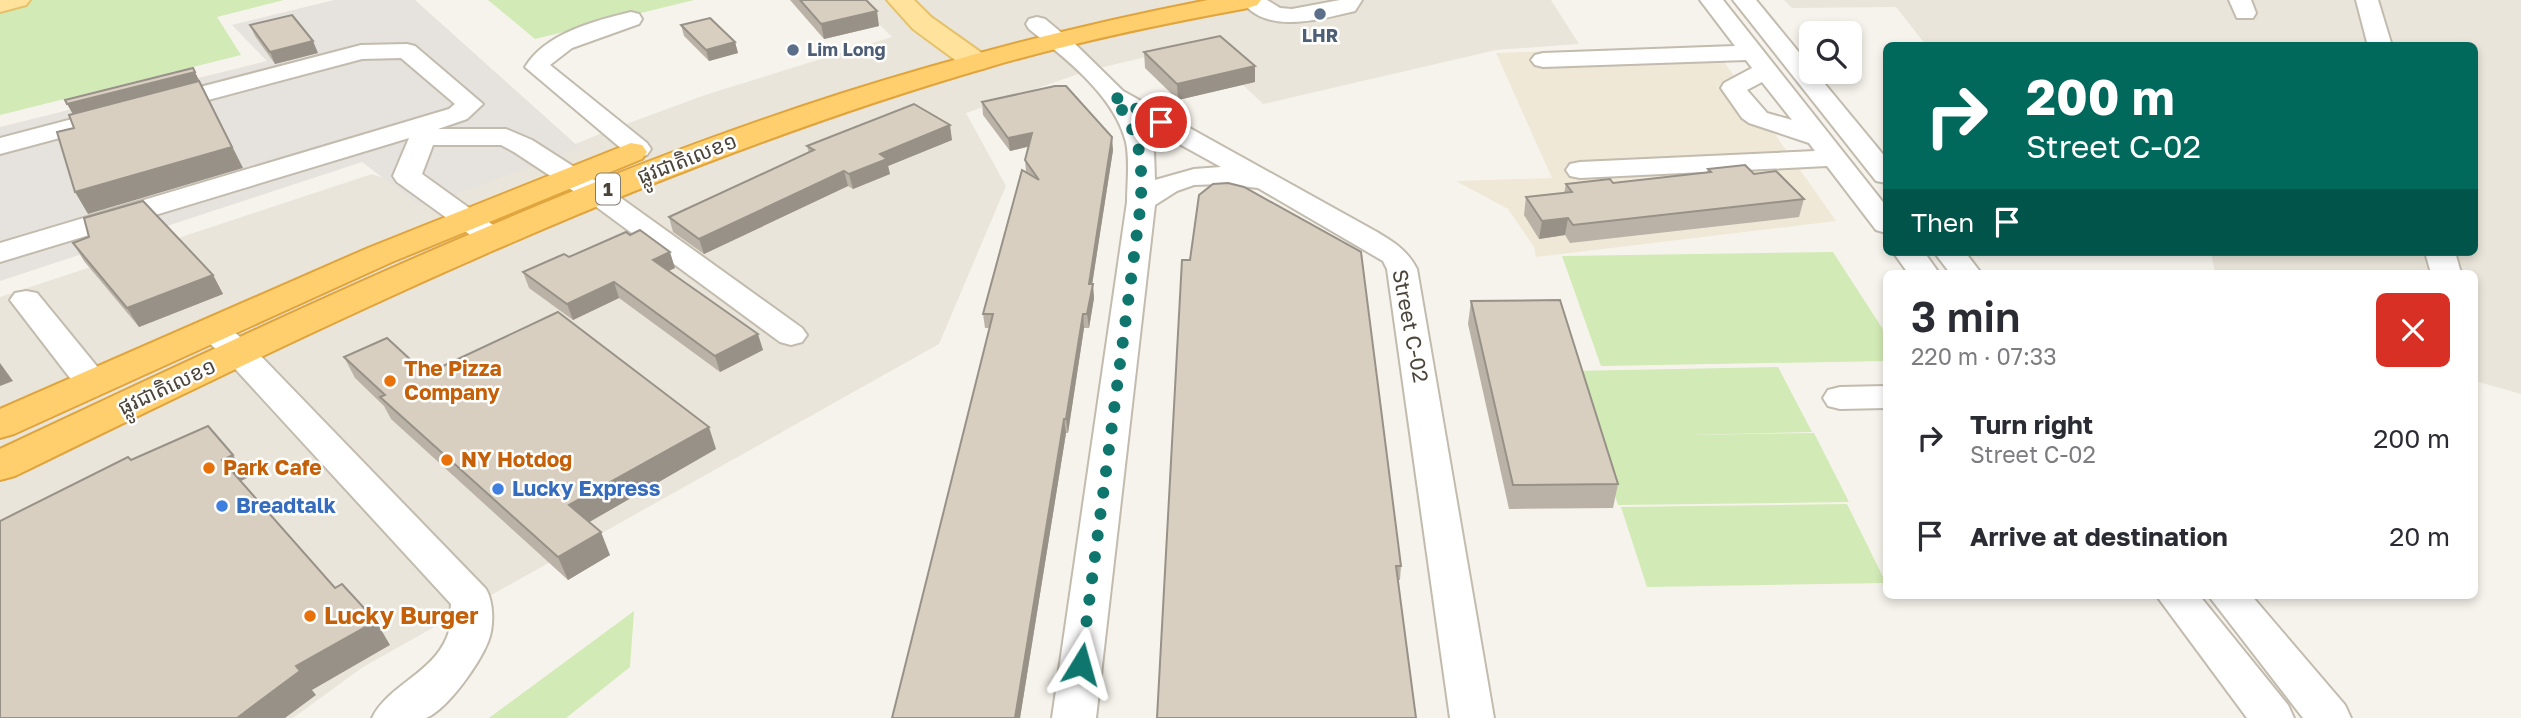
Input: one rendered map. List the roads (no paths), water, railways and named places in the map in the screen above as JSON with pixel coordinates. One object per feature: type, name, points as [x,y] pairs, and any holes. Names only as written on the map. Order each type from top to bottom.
[{"type":"highway","name":"ផ្លូវជាតិលេខ១","points":[[0,425],[92,383],[225,341],[494,239],[597,194],[965,54],[1146,0]]},
{"type":"highway","name":"ផ្លូវជាតិលេខ១","points":[[1059,25],[1250,0]]},
{"type":"highway","name":"ផ្លូវជាតិលេខ១","points":[[0,466],[225,341],[465,219],[638,149],[800,92],[965,54]]},
{"type":"main road","points":[[0,4],[17,0]]},
{"type":"main road","points":[[900,0],[922,23],[965,54]]},
{"type":"street","points":[[1250,0],[1274,15],[1293,16],[1347,6],[1351,0]]},
{"type":"street","points":[[1711,0],[1883,220]]},
{"type":"street","points":[[1744,0],[1883,171]]},
{"type":"street","points":[[2367,0],[2379,42]]},
{"type":"street","points":[[631,19],[549,51],[539,60],[537,67],[638,149]]},
{"type":"street","points":[[1059,25],[1113,96],[1138,139],[1142,161],[1141,202],[1074,718]]},
{"type":"street","points":[[0,146],[361,52],[407,51],[470,104],[458,114],[419,132],[0,253]]},
{"type":"street","points":[[1543,60],[1759,61]]},
{"type":"street","points":[[1759,61],[1733,88],[1751,113],[1827,148]]},
{"type":"street","name":"Street C-02","points":[[1113,96],[1280,188],[1395,256],[1402,269],[1472,718]]},
{"type":"street","points":[[419,132],[506,137],[597,194],[791,335]]},
{"type":"street","points":[[1580,170],[1827,148]]},
{"type":"street","points":[[1141,202],[1160,186],[1187,177],[1212,174],[1237,177],[1280,188]]},
{"type":"street","points":[[1911,256],[1922,270]]},
{"type":"street","points":[[1952,256],[1964,270]]},
{"type":"street","points":[[26,300],[92,383]]},
{"type":"street","points":[[225,341],[471,600],[468,640],[439,682],[394,718]]},
{"type":"street","points":[[1840,398],[1883,397]]},
{"type":"street","points":[[2179,599],[2272,718]]},
{"type":"street","points":[[2231,599],[2329,718]]},
{"type":"lane","points":[[419,132],[407,176],[494,239]]},
{"type":"place","name":"LHR","points":[[1320,14]]},
{"type":"place","name":"Lim Long","points":[[793,50]]},
{"type":"place","name":"The Pizza Company","points":[[390,381]]},
{"type":"place","name":"NY Hotdog","points":[[447,460]]},
{"type":"place","name":"Park Cafe","points":[[209,468]]},
{"type":"place","name":"Lucky Express","points":[[498,489]]},
{"type":"place","name":"Breadtalk","points":[[222,506]]},
{"type":"place","name":"Lucky Burger","points":[[310,616]]}]
